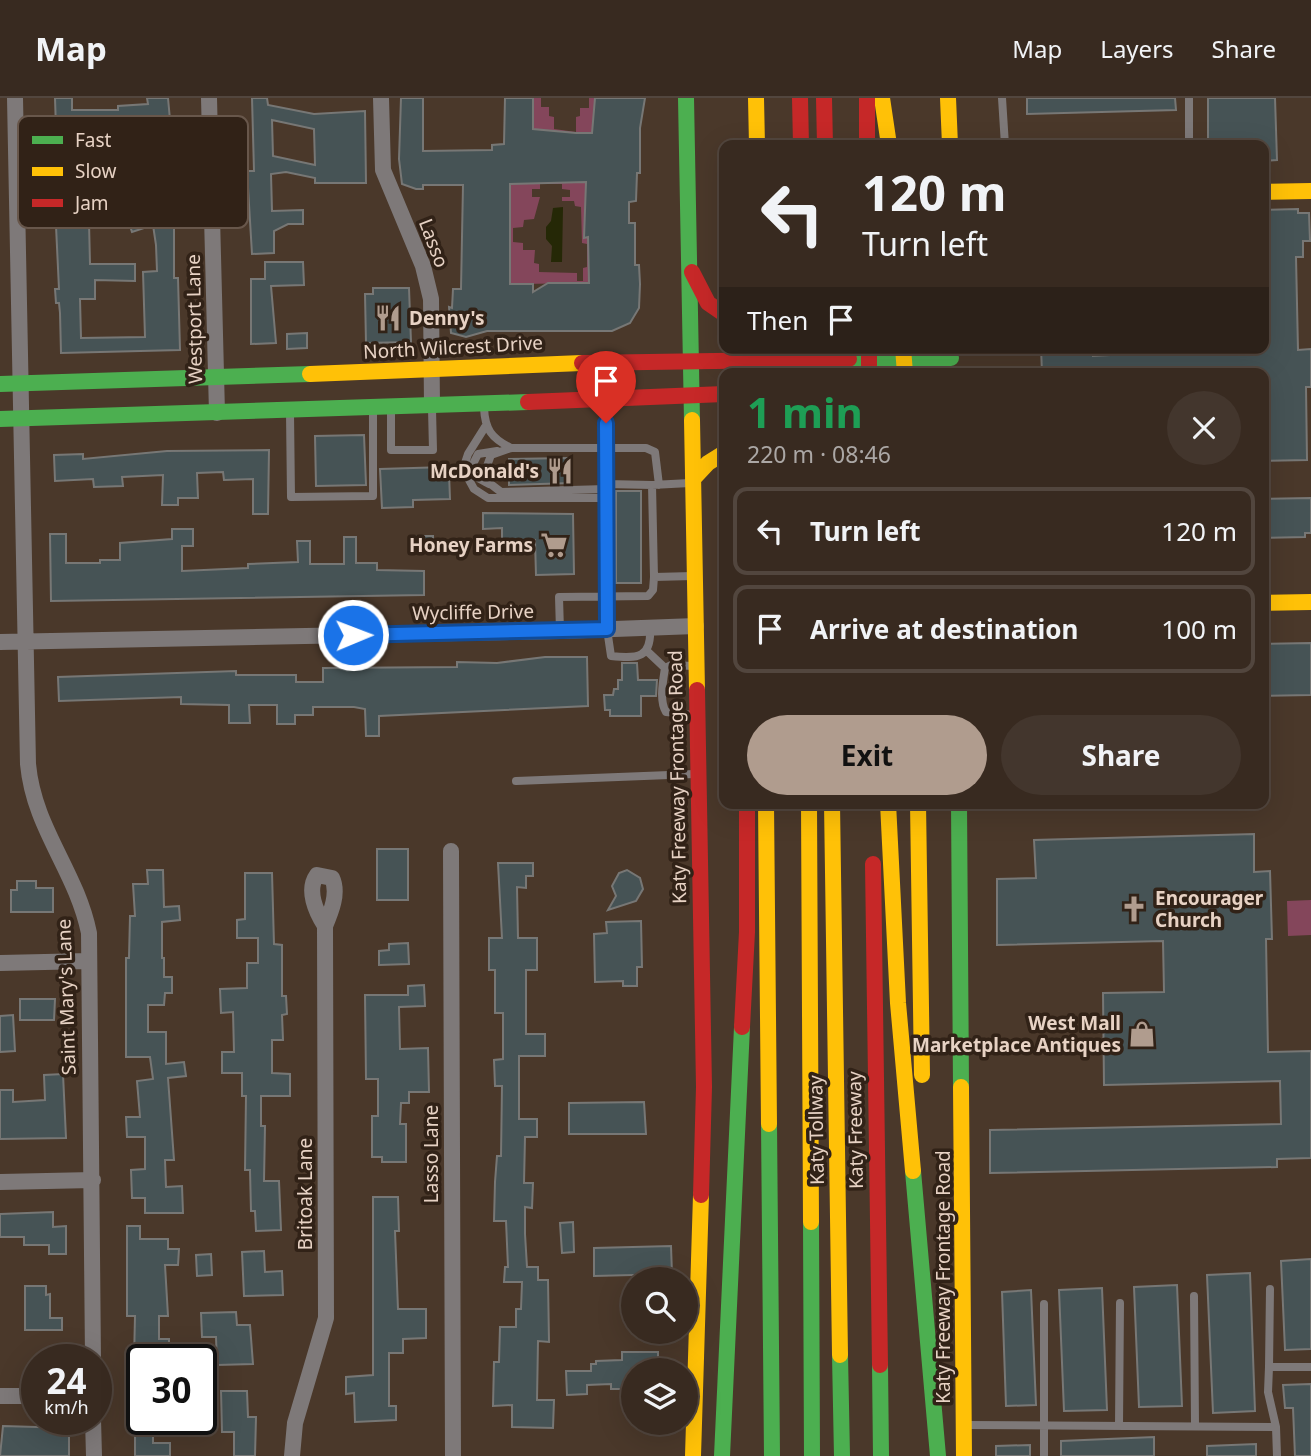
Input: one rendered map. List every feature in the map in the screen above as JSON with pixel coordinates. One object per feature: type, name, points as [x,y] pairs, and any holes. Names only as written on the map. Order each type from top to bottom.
[{"type":"main road","name":"Katy Freeway Frontage Road","points":[[686,98],[704,1087],[693,1456]]},
{"type":"main road","points":[[756,98],[757,140]]},
{"type":"main road","points":[[800,98],[801,140]]},
{"type":"main road","points":[[824,98],[825,140]]},
{"type":"main road","points":[[867,98],[867,140]]},
{"type":"main road","points":[[882,98],[888,140]]},
{"type":"main road","points":[[948,98],[950,140]]},
{"type":"main road","points":[[1269,192],[1311,191]]},
{"type":"main road","points":[[689,266],[704,297],[719,313]]},
{"type":"main road","name":"North Wilcrest Drive","points":[[0,384],[433,370],[548,363],[951,360]]},
{"type":"main road","points":[[0,419],[373,409],[719,394]]},
{"type":"main road","points":[[693,481],[708,463],[719,456]]},
{"type":"main road","points":[[1269,603],[1311,603]]},
{"type":"main road","points":[[722,1456],[747,932],[747,809]]},
{"type":"main road","points":[[766,809],[772,1456]]},
{"type":"main road","name":"Katy Tollway","points":[[808,809],[812,1456]]},
{"type":"main road","name":"Katy Tollway","points":[[832,809],[842,1456]]},
{"type":"main road","name":"Katy Freeway","points":[[873,809],[881,1456]]},
{"type":"main road","points":[[888,809],[898,1003],[938,1456]]},
{"type":"main road","points":[[918,809],[927,1456]]},
{"type":"main road","name":"Katy Freeway Frontage Road","points":[[960,809],[964,1456]]},
{"type":"street","name":"Saint Mary's Lane","points":[[15,98],[18,221]]},
{"type":"street","name":"Westport Lane","points":[[209,98],[209,116]]},
{"type":"street","name":"Lasso","points":[[381,98],[383,170],[423,266],[433,320],[432,406]]},
{"type":"street","name":"Saint Mary's Lane","points":[[18,228],[30,787],[44,830],[72,877],[83,903],[89,933],[93,1344]]},
{"type":"street","name":"Westport Lane","points":[[212,228],[217,413]]},
{"type":"street","name":"Wycliffe Drive","points":[[0,642],[696,626]]},
{"type":"street","name":"Lasso Lane","points":[[451,851],[453,1456]]},
{"type":"street","name":"Britoak Lane","points":[[292,1456],[295,1423],[326,1318],[325,926]]},
{"type":"street","points":[[0,963],[89,961]]},
{"type":"street","points":[[0,1181],[93,1180]]},
{"type":"street","points":[[0,1396],[21,1396]]},
{"type":"street","points":[[93,1435],[94,1456]]},
{"type":"lane","points":[[1002,98],[1005,140]]},
{"type":"lane","points":[[1189,98],[1189,140]]},
{"type":"lane","points":[[605,398],[607,629],[611,656],[648,652],[651,645],[650,627]]},
{"type":"lane","points":[[484,404],[485,427],[468,454],[463,469],[474,489],[488,498],[693,481]]},
{"type":"lane","points":[[391,408],[391,450],[433,450],[432,406]]},
{"type":"lane","points":[[290,410],[291,497],[373,496],[373,409]]},
{"type":"lane","points":[[485,427],[494,437],[511,448]]},
{"type":"lane","points":[[560,631],[559,597],[648,596],[655,585],[655,452],[646,448],[511,448],[478,454],[473,464],[478,478],[500,492],[606,490]]},
{"type":"lane","points":[[489,484],[487,466],[491,455],[497,451]]},
{"type":"lane","points":[[654,578],[695,576]]},
{"type":"lane","points":[[648,652],[665,668],[663,708],[675,715],[697,715]]},
{"type":"lane","points":[[665,668],[671,664],[696,666]]},
{"type":"lane","points":[[516,780],[698,774]]},
{"type":"lane","points":[[1270,1289],[1268,1392],[1276,1427],[1277,1456]]},
{"type":"lane","points":[[1194,1296],[1195,1426]]},
{"type":"lane","points":[[1119,1424],[1120,1303]]},
{"type":"lane","points":[[1044,1304],[1044,1456]]},
{"type":"lane","points":[[1269,1367],[1311,1367]]},
{"type":"lane","points":[[965,1424],[1276,1427]]},
{"type":"shaded area","points":[[533,98],[541,98],[541,107],[549,107],[549,116],[554,117],[554,129],[576,132],[576,117],[580,116],[580,108],[589,108],[589,98],[595,98],[594,131],[590,134],[531,129]]},
{"type":"shaded area","points":[[584,180],[588,183],[585,238],[588,237],[589,285],[522,284],[509,288],[510,182]],"holes":[[[540,184],[562,184],[562,189],[570,190],[570,197],[562,197],[562,201],[574,201],[575,206],[581,207],[582,243],[587,244],[587,267],[583,268],[583,281],[577,281],[577,273],[539,272],[539,264],[534,263],[535,250],[523,250],[523,243],[513,242],[513,228],[523,227],[524,220],[534,219],[540,197],[532,197],[532,189],[540,189]]]},
{"type":"shaded area","points":[[563,207],[562,262],[551,262],[552,246],[546,239],[546,227],[551,221],[553,208]]},
{"type":"shaded area","points":[[1311,900],[1311,935],[1288,936],[1287,901]]},
{"type":"building","points":[[55,98],[72,98],[72,110],[118,110],[118,106],[148,104],[147,98],[168,98],[170,116],[56,116]]},
{"type":"building","points":[[252,98],[267,98],[268,105],[314,114],[365,111],[366,183],[315,183],[315,178],[286,172],[271,174],[272,211],[303,210],[303,224],[288,224],[274,231],[274,253],[252,254],[248,171],[254,171]],"holes":[[[272,120],[314,129],[315,165],[273,156]]]},
{"type":"building","points":[[401,98],[423,98],[423,151],[492,150],[492,145],[504,144],[505,98],[533,98],[533,129],[592,133],[595,98],[645,98],[640,128],[640,173],[637,173],[636,201],[629,202],[629,223],[635,223],[635,265],[639,265],[640,284],[639,308],[630,323],[612,331],[487,331],[466,337],[451,333],[449,307],[452,308],[453,289],[461,289],[463,185],[423,185],[423,189],[416,189],[402,184],[399,159]],"holes":[[[586,182],[584,238],[588,237],[589,283],[548,283],[533,292],[533,284],[510,284],[510,184]]]},
{"type":"building","points":[[1027,98],[1175,98],[1176,110],[1027,114]]},
{"type":"building","points":[[1208,98],[1275,98],[1277,160],[1269,161],[1269,140],[1208,140]]},
{"type":"building","points":[[1298,209],[1298,213],[1309,213],[1310,241],[1303,241],[1303,257],[1296,257],[1298,350],[1311,349],[1311,387],[1306,387],[1307,460],[1269,461],[1269,368],[1042,368],[1041,354],[1269,354],[1269,210]]},
{"type":"building","points":[[56,228],[89,228],[90,264],[135,264],[135,281],[95,280],[95,299],[80,299],[81,338],[145,337],[143,272],[157,271],[153,228],[174,228],[174,278],[178,278],[180,350],[61,353],[60,313],[55,289],[59,289]]},
{"type":"building","points":[[265,262],[303,262],[304,285],[271,286],[276,343],[251,344],[251,279],[265,279]]},
{"type":"building","name":"Denny's","points":[[373,288],[409,288],[411,342],[366,343],[365,294],[373,294]]},
{"type":"building","points":[[307,333],[307,348],[287,349],[287,334]]},
{"type":"building","points":[[364,435],[366,485],[316,486],[315,436]]},
{"type":"building","points":[[269,450],[268,514],[253,514],[253,479],[224,480],[223,472],[197,473],[198,498],[178,498],[178,505],[162,505],[163,475],[122,477],[123,486],[94,487],[93,479],[55,481],[54,455],[83,454],[83,459],[167,451]]},
{"type":"building","points":[[570,458],[571,483],[509,485],[509,459]]},
{"type":"building","points":[[446,467],[446,473],[449,473],[450,499],[413,500],[413,507],[382,508],[380,469]]},
{"type":"building","points":[[616,491],[641,491],[641,583],[616,583]]},
{"type":"building","points":[[1311,498],[1311,533],[1305,533],[1305,537],[1269,538],[1269,499]]},
{"type":"building","name":"Honey Farms","points":[[483,513],[573,514],[574,574],[536,575],[535,540],[502,540],[502,528],[483,529]]},
{"type":"building","points":[[172,529],[193,529],[193,546],[182,546],[182,571],[248,568],[248,564],[298,562],[297,541],[310,541],[310,564],[344,564],[344,537],[356,537],[356,563],[377,563],[377,570],[424,571],[424,595],[51,601],[50,534],[66,534],[66,563],[100,563],[100,560],[120,560],[120,543],[172,539]]},
{"type":"building","points":[[416,536],[433,536],[433,551],[417,552]]},
{"type":"building","points":[[1311,643],[1311,695],[1269,696],[1269,644]]},
{"type":"building","points":[[545,657],[587,657],[588,706],[379,716],[379,736],[366,736],[365,709],[354,707],[313,707],[313,715],[295,715],[295,724],[277,724],[277,705],[249,705],[250,723],[229,723],[229,705],[181,704],[181,697],[59,701],[58,677],[236,671],[236,675],[296,675],[296,682],[323,682],[323,668],[457,667],[457,662],[497,663]]},
{"type":"building","points":[[622,663],[637,663],[638,680],[657,680],[656,696],[641,696],[641,716],[610,716],[610,710],[605,710],[604,695],[613,695],[614,689],[618,689],[618,680],[622,680]]},
{"type":"building","points":[[1254,834],[1254,872],[1270,871],[1272,939],[1266,939],[1268,1052],[1311,1051],[1311,1158],[1277,1159],[1277,1167],[990,1173],[990,1130],[1281,1124],[1280,1081],[1104,1085],[1103,993],[1164,992],[1163,941],[997,945],[997,879],[1036,878],[1034,840]]},
{"type":"building","points":[[377,849],[408,849],[408,900],[377,900]]},
{"type":"building","points":[[498,863],[533,863],[533,876],[526,876],[526,888],[517,887],[518,938],[537,938],[537,970],[526,970],[526,1034],[545,1034],[545,1056],[519,1056],[519,1119],[537,1119],[537,1137],[525,1137],[524,1183],[533,1183],[532,1208],[525,1207],[525,1234],[527,1267],[538,1267],[538,1280],[548,1280],[549,1342],[538,1341],[537,1400],[554,1400],[553,1428],[512,1427],[512,1405],[493,1406],[494,1362],[499,1362],[500,1327],[516,1327],[516,1309],[521,1309],[522,1282],[504,1282],[505,1267],[508,1267],[506,1221],[494,1221],[497,1156],[501,1156],[502,1086],[495,1086],[494,1060],[503,1059],[503,1013],[495,1013],[495,970],[489,970],[489,938],[502,938]]},
{"type":"building","points":[[147,870],[163,870],[164,907],[179,906],[180,920],[162,922],[164,977],[172,977],[172,993],[165,993],[164,1005],[148,1005],[148,1032],[166,1032],[166,1064],[184,1062],[186,1076],[168,1078],[174,1160],[165,1160],[166,1187],[182,1186],[183,1213],[145,1213],[145,1198],[132,1198],[131,1170],[145,1169],[145,1137],[127,1137],[126,1117],[140,1117],[137,1081],[153,1079],[150,1057],[126,1057],[126,958],[129,958],[130,916],[135,916],[133,884],[148,884]]},
{"type":"building","points":[[627,870],[640,878],[643,889],[636,901],[608,910],[616,896],[612,886],[619,873]]},
{"type":"building","points":[[245,873],[272,873],[274,944],[282,945],[282,996],[286,996],[287,1014],[282,1015],[283,1040],[272,1040],[272,1073],[290,1074],[290,1096],[261,1096],[261,1126],[265,1126],[264,1181],[279,1181],[281,1230],[256,1231],[255,1211],[251,1211],[250,1170],[245,1170],[246,1096],[242,1096],[242,1073],[222,1073],[222,1052],[234,1052],[233,1012],[221,1013],[220,989],[247,988],[247,963],[258,963],[258,938],[237,938],[237,920],[245,919]]},
{"type":"building","points":[[17,881],[36,881],[36,888],[53,888],[53,912],[11,912],[11,890],[17,890]]},
{"type":"building","points":[[641,921],[642,967],[637,967],[637,986],[623,986],[623,981],[595,982],[594,934],[607,933],[606,922]]},
{"type":"building","points":[[408,943],[409,964],[379,965],[379,951],[389,950],[389,944]]},
{"type":"building","points":[[424,985],[425,1006],[399,1007],[400,1049],[428,1048],[429,1092],[409,1092],[409,1103],[401,1103],[400,1124],[406,1124],[406,1162],[382,1162],[382,1157],[372,1157],[372,1116],[378,1116],[378,1079],[366,1079],[365,995],[408,995],[408,986]]},
{"type":"building","points":[[20,999],[55,999],[54,1020],[20,1020]]},
{"type":"building","points":[[13,1015],[15,1051],[0,1052],[0,1016]]},
{"type":"building","points":[[63,1074],[66,1138],[0,1139],[0,1090],[13,1090],[13,1102],[45,1100],[44,1075]]},
{"type":"building","points":[[644,1102],[646,1134],[569,1134],[569,1103]]},
{"type":"building","points":[[373,1197],[398,1197],[399,1231],[395,1231],[398,1309],[426,1309],[426,1338],[403,1339],[403,1353],[389,1353],[389,1406],[396,1406],[396,1420],[355,1422],[354,1393],[346,1394],[346,1377],[373,1375]]},
{"type":"building","points":[[53,1212],[53,1227],[66,1226],[66,1254],[49,1254],[49,1245],[24,1245],[24,1237],[0,1237],[0,1214]]},
{"type":"building","points":[[573,1222],[574,1252],[562,1253],[560,1223]]},
{"type":"building","points":[[127,1226],[140,1226],[140,1239],[168,1239],[168,1249],[179,1249],[178,1265],[165,1265],[168,1316],[159,1316],[159,1339],[169,1339],[169,1344],[134,1344],[135,1316],[127,1316]]},
{"type":"building","points":[[671,1246],[672,1267],[621,1267],[621,1275],[594,1276],[594,1248]]},
{"type":"building","points":[[264,1251],[265,1272],[282,1271],[283,1295],[244,1296],[242,1252]]},
{"type":"building","points":[[211,1254],[212,1275],[197,1276],[196,1255]]},
{"type":"building","points":[[1311,1259],[1311,1349],[1285,1350],[1281,1261]]},
{"type":"building","points":[[1250,1273],[1255,1411],[1213,1413],[1207,1275]]},
{"type":"building","points":[[1177,1285],[1182,1406],[1139,1407],[1134,1287]]},
{"type":"building","points":[[25,1286],[46,1286],[46,1295],[50,1294],[50,1318],[62,1318],[62,1330],[25,1330]]},
{"type":"building","points":[[1102,1288],[1107,1410],[1064,1411],[1059,1290]]},
{"type":"building","points":[[1031,1290],[1036,1405],[1006,1406],[1002,1292]]},
{"type":"building","points":[[236,1312],[237,1325],[250,1325],[253,1364],[217,1365],[216,1337],[202,1337],[201,1313]]},
{"type":"building","points":[[622,1352],[658,1352],[658,1358],[622,1358]]},
{"type":"building","points":[[621,1360],[621,1389],[611,1389],[611,1384],[587,1385],[587,1394],[567,1395],[566,1371],[591,1371],[591,1364],[596,1364],[596,1361]]},
{"type":"building","points":[[1311,1384],[1311,1456],[1295,1456],[1293,1408],[1285,1408],[1283,1385]]},
{"type":"building","points":[[221,1391],[247,1391],[248,1417],[256,1417],[255,1456],[234,1456],[234,1432],[222,1432]]},
{"type":"building","points":[[3,1426],[21,1427],[21,1435],[69,1435],[69,1456],[0,1456]]},
{"type":"building","points":[[135,1435],[153,1435],[153,1443],[170,1443],[170,1456],[135,1456]]},
{"type":"building","points":[[1154,1437],[1154,1456],[1061,1456],[1061,1441]]},
{"type":"building","points":[[1256,1444],[1256,1456],[1207,1456],[1207,1446]]},
{"type":"building","points":[[1030,1445],[1030,1456],[996,1456],[996,1446]]},
{"type":"traffic: fast","points":[[686,98],[692,420]]},
{"type":"traffic: fast","points":[[849,359],[951,358]]},
{"type":"traffic: fast","points":[[0,384],[310,374]]},
{"type":"traffic: fast","points":[[0,419],[528,402]]},
{"type":"traffic: fast","points":[[959,809],[961,1087]]},
{"type":"traffic: fast","points":[[722,1456],[742,1027]]},
{"type":"traffic: fast","points":[[769,1124],[772,1456]]},
{"type":"traffic: fast","points":[[913,1171],[938,1456]]},
{"type":"traffic: fast","points":[[811,1222],[812,1456]]},
{"type":"traffic: fast","points":[[840,1355],[842,1456]]},
{"type":"traffic: fast","points":[[880,1365],[881,1456]]},
{"type":"traffic: slow","points":[[756,98],[757,140]]},
{"type":"traffic: slow","points":[[882,98],[888,140]]},
{"type":"traffic: slow","points":[[948,98],[950,140]]},
{"type":"traffic: slow","points":[[1269,192],[1311,191]]},
{"type":"traffic: slow","points":[[827,354],[827,368]]},
{"type":"traffic: slow","points":[[903,354],[905,368]]},
{"type":"traffic: slow","points":[[310,374],[582,363]]},
{"type":"traffic: slow","points":[[692,420],[697,690]]},
{"type":"traffic: slow","points":[[693,479],[708,463],[719,456]]},
{"type":"traffic: slow","points":[[1269,603],[1311,602]]},
{"type":"traffic: slow","points":[[766,809],[769,1124]]},
{"type":"traffic: slow","points":[[809,809],[811,1222]]},
{"type":"traffic: slow","points":[[832,809],[840,1355]]},
{"type":"traffic: slow","points":[[888,809],[898,1003],[913,1171]]},
{"type":"traffic: slow","points":[[918,809],[922,1075]]},
{"type":"traffic: slow","points":[[961,1087],[964,1456]]},
{"type":"traffic: slow","points":[[693,1456],[701,1195]]},
{"type":"traffic: jam","points":[[800,98],[801,140]]},
{"type":"traffic: jam","points":[[824,98],[825,140]]},
{"type":"traffic: jam","points":[[867,98],[867,140]]},
{"type":"traffic: jam","points":[[692,272],[708,303],[719,311]]},
{"type":"traffic: jam","points":[[760,354],[760,368]]},
{"type":"traffic: jam","points":[[804,354],[804,368]]},
{"type":"traffic: jam","points":[[869,354],[869,368]]},
{"type":"traffic: jam","points":[[582,363],[849,359]]},
{"type":"traffic: jam","points":[[528,402],[719,394]]},
{"type":"traffic: jam","points":[[697,690],[704,1087],[701,1195]]},
{"type":"traffic: jam","points":[[742,1027],[747,932],[747,809]]},
{"type":"traffic: jam","points":[[873,864],[880,1365]]},
{"type":"place","name":"Denny's","points":[[388,318]]},
{"type":"place","name":"McDonald's","points":[[560,471]]},
{"type":"place","name":"Honey Farms","points":[[554,545]]},
{"type":"place","name":"Encourager Church","points":[[1134,909]]},
{"type":"place","name":"West Mall Marketplace Antiques","points":[[1142,1034]]},
{"type":"route","points":[[353,635],[607,629],[606,423]]}]
